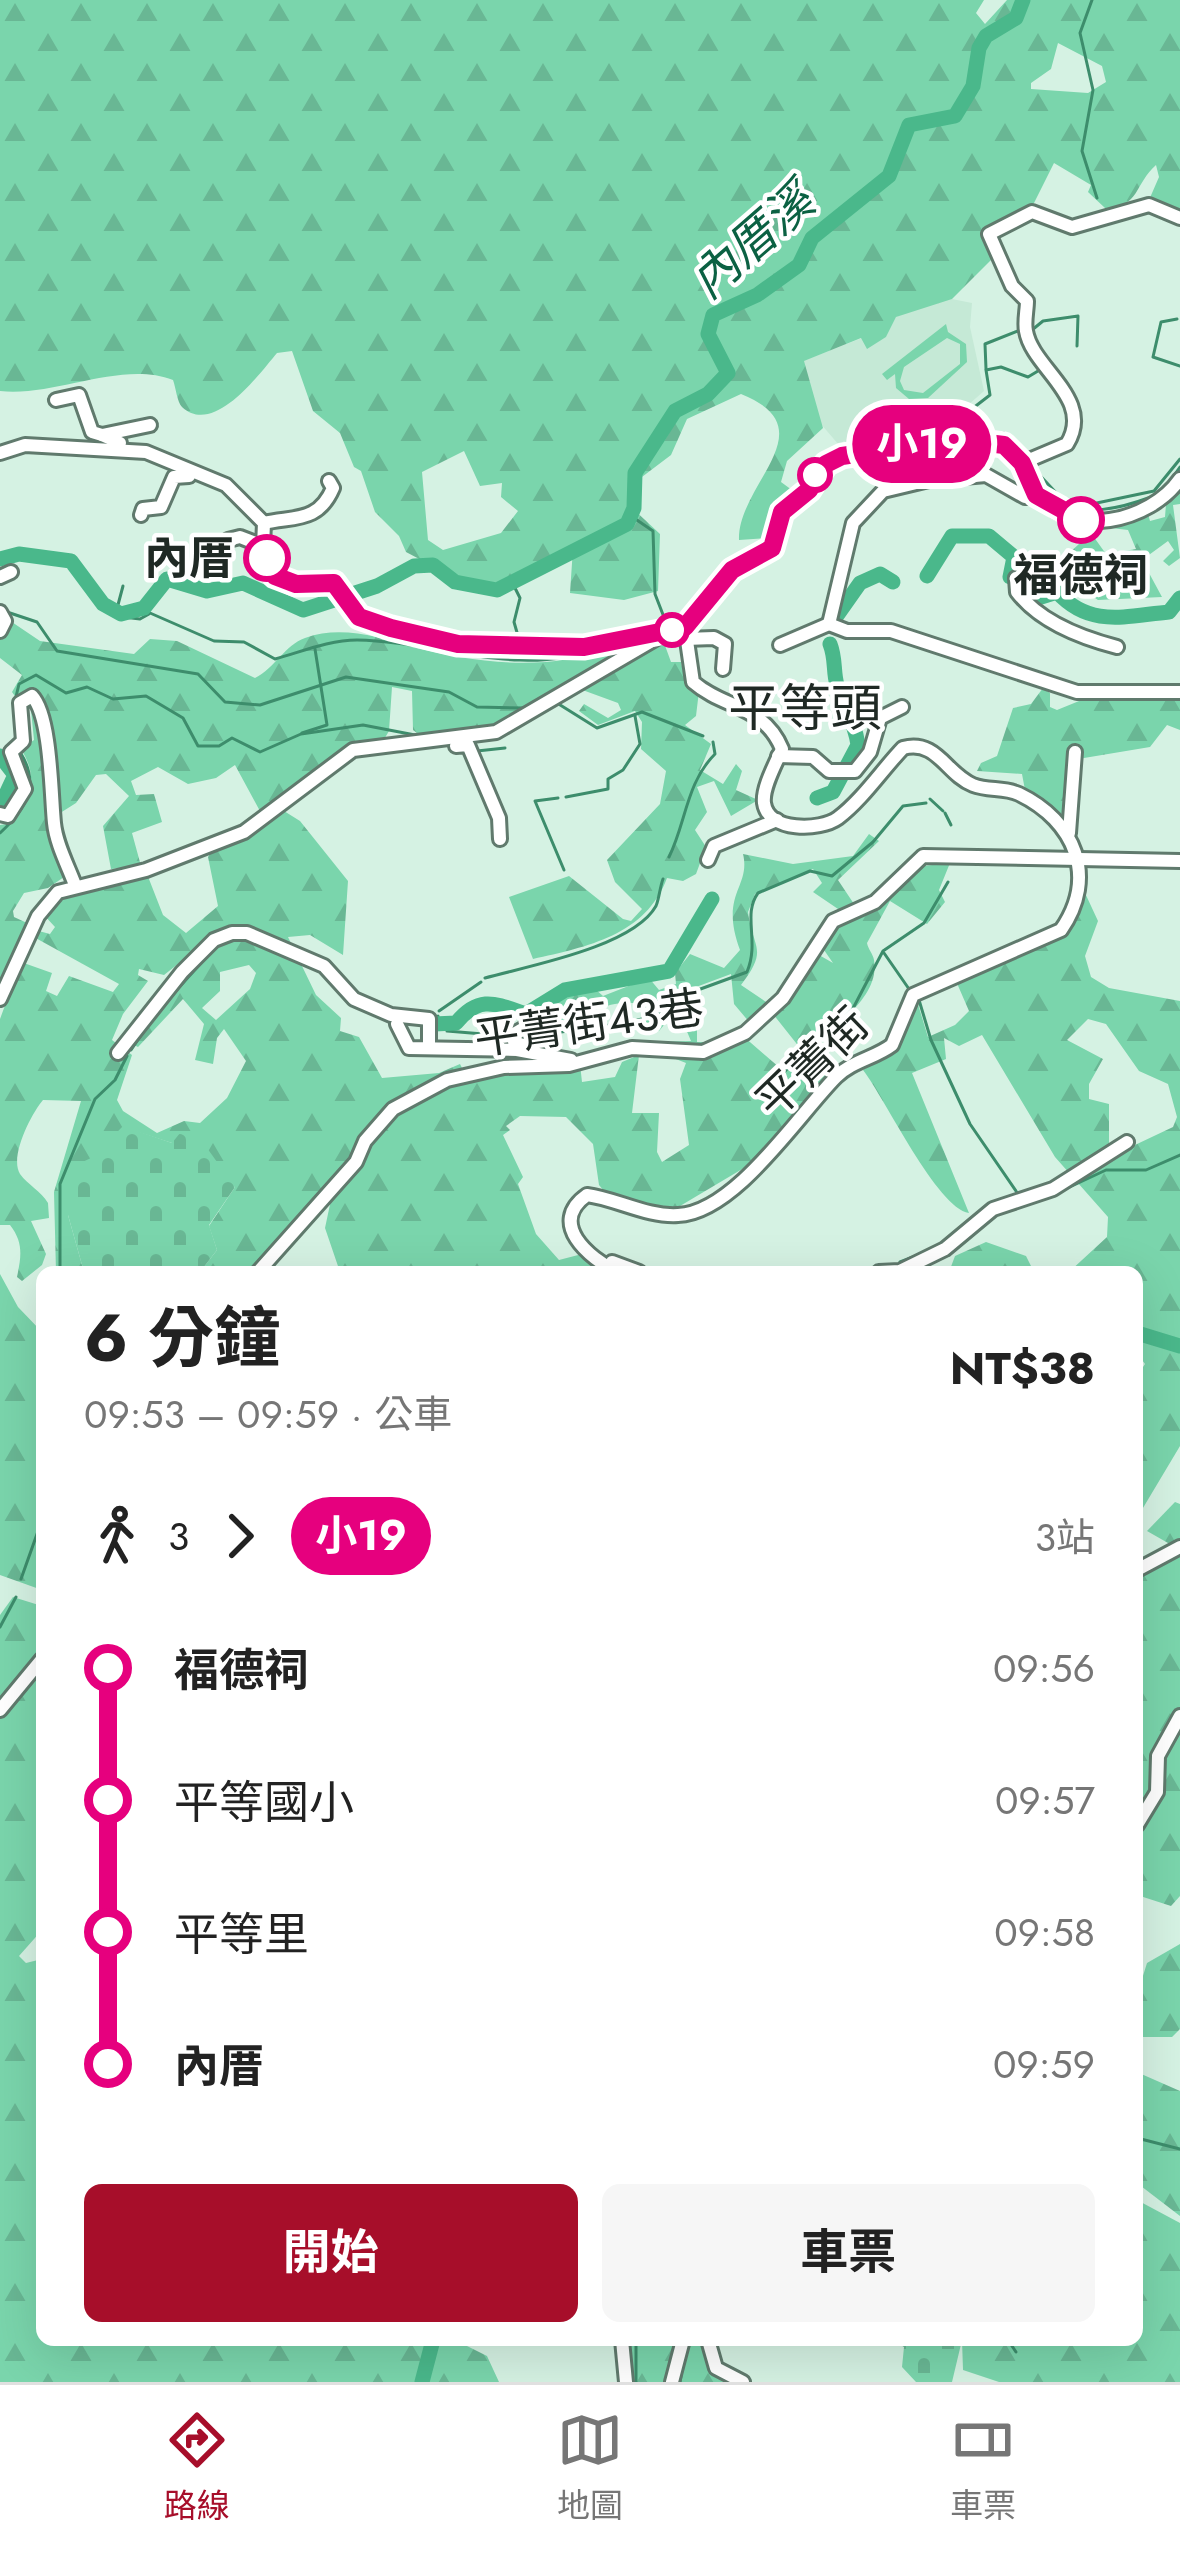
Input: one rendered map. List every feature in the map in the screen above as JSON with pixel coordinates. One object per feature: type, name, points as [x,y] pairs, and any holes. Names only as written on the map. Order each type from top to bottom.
[{"type":"street","points":[[1022,463],[1067,444],[1074,420],[1058,377],[1026,332],[1027,301],[1012,286],[988,234],[1032,212],[1072,226],[1149,206],[1180,218]]},
{"type":"street","points":[[56,400],[79,395],[92,432],[159,449],[178,468]]},
{"type":"street","points":[[102,435],[150,425]]},
{"type":"street","points":[[1079,855],[1069,833],[1023,796],[976,787],[919,746],[903,748],[831,822],[799,827],[777,820],[765,809],[764,798],[782,749],[773,730],[754,712],[693,682],[685,633],[732,570],[772,548],[782,512],[809,490],[826,464],[842,456],[954,439],[997,442],[1022,463],[1036,495],[1088,522],[1111,520],[1162,501],[1180,479]]},
{"type":"street","points":[[0,453],[25,445],[146,452],[226,484],[264,523],[263,546],[275,576],[296,584],[324,581],[344,595],[359,617],[458,644],[580,648],[685,633],[725,644],[723,669]]},
{"type":"street","points":[[140,515],[143,509],[161,507],[174,477],[196,475]]},
{"type":"street","points":[[829,624],[853,523],[883,491],[986,475],[1025,497],[1036,495]]},
{"type":"street","points":[[264,523],[305,518],[328,499],[333,488],[329,481]]},
{"type":"street","points":[[212,557],[217,557],[228,539],[239,537],[263,546]]},
{"type":"street","points":[[1016,578],[1017,592],[1040,613],[1090,640],[1117,647]]},
{"type":"street","points":[[0,612],[5,621],[0,631]]},
{"type":"street","points":[[780,645],[829,624],[848,631],[901,634],[1077,692],[1130,688],[1180,692]]},
{"type":"street","points":[[0,999],[50,899],[76,885],[146,870],[244,832],[353,750],[374,743],[414,744],[514,725],[662,635]]},
{"type":"street","points":[[1,814],[12,812],[25,789],[5,747],[23,741],[20,703],[32,697],[43,716],[44,751],[54,774],[54,828],[76,885]]},
{"type":"street","points":[[778,756],[813,757],[830,772],[855,771],[870,752],[880,718],[902,706]]},
{"type":"street","points":[[414,744],[430,749],[468,745],[499,818],[500,839]]},
{"type":"street","points":[[1069,833],[1075,752]]},
{"type":"street","points":[[708,860],[714,846],[777,820]]},
{"type":"street","name":"平菁街43巷","points":[[263,1266],[356,1162],[365,1141],[393,1109],[448,1080],[489,1069],[578,1062],[632,1048],[703,1052],[745,1033],[783,998],[832,921],[875,902],[923,856],[1079,855],[1180,861]]},
{"type":"street","name":"平菁街","points":[[576,1239],[572,1210],[587,1195],[686,1215],[760,1168],[836,1077],[892,1045],[913,995],[1061,930],[1081,886],[1079,855]]},
{"type":"street","points":[[118,1053],[214,940],[248,933],[324,966],[354,999],[391,1015],[430,1019],[429,1047]]},
{"type":"street","points":[[538,1020],[516,1029],[514,1042],[578,1062]]},
{"type":"street","points":[[397,1024],[409,1048],[554,1048]]},
{"type":"street","points":[[909,1266],[945,1249],[994,1209],[1053,1189],[1127,1142]]},
{"type":"street","points":[[576,1239],[580,1250],[607,1266]]},
{"type":"street","points":[[576,1239],[627,1266]]},
{"type":"street","points":[[1143,1567],[1180,1547]]},
{"type":"street","points":[[0,1710],[36,1666]]},
{"type":"street","points":[[1143,1815],[1157,1792],[1158,1756],[1180,1716]]},
{"type":"street","points":[[623,2346],[626,2382]]},
{"type":"street","points":[[672,2382],[681,2346]]},
{"type":"street","points":[[710,2346],[716,2368],[743,2382]]},
{"type":"shaded area","points":[[952,299],[972,303],[970,327],[984,391],[968,405],[869,429],[850,446],[844,441],[839,445],[821,424],[803,361],[862,338],[867,348],[886,337],[896,317],[923,304]]},
{"type":"green space","points":[[0,0],[984,0],[976,13],[985,24],[1007,0],[1180,0],[1180,213],[1149,200],[1159,177],[1156,165],[1131,200],[1105,208],[1088,192],[1091,185],[1054,163],[1032,207],[990,231],[993,258],[952,299],[896,317],[886,337],[867,349],[861,338],[804,361],[823,428],[787,461],[781,482],[796,493],[773,514],[769,538],[739,540],[742,519],[779,441],[778,424],[766,408],[741,394],[687,419],[671,455],[630,486],[629,505],[660,534],[658,591],[624,600],[570,593],[573,548],[499,585],[457,579],[406,552],[399,536],[375,512],[361,471],[354,467],[340,433],[313,411],[292,351],[277,353],[235,399],[208,414],[182,407],[173,380],[153,375],[0,391]],"holes":[[[1058,43],[1102,66],[1106,82],[1088,93],[1031,89],[1031,83],[1051,69]],[[464,451],[480,486],[502,483],[501,497],[518,511],[501,533],[443,550],[428,540],[422,472]]]},
{"type":"green space","points":[[946,324],[948,332],[966,344],[967,362],[928,398],[909,399],[896,388],[895,374],[887,380],[882,374]],"holes":[[[947,338],[960,344],[960,364],[923,393],[904,390],[900,381],[904,367]]]},
{"type":"green space","points":[[1180,488],[1180,504],[1173,505],[1180,558],[1169,566],[1163,561],[1174,550],[1168,541],[1142,560],[1162,597],[1098,600],[1067,579],[1044,576],[1091,533],[1106,554],[1136,549],[1128,530],[1111,528],[1148,514],[1150,521],[1165,517],[1166,504]]},
{"type":"green space","points":[[0,614],[40,641],[134,654],[150,639],[177,641],[255,678],[298,641],[346,632],[513,663],[564,660],[612,646],[621,652],[508,724],[425,739],[413,730],[412,691],[392,687],[389,731],[383,741],[371,742],[261,813],[235,765],[216,778],[188,784],[158,767],[131,781],[136,795],[154,794],[162,822],[132,833],[141,866],[111,869],[103,826],[129,796],[106,774],[96,775],[76,803],[57,815],[64,877],[48,888],[24,893],[13,911],[14,917],[27,923],[26,933],[0,991],[0,825],[13,823],[28,796],[30,769],[21,749],[34,740],[31,710],[43,705],[43,699],[29,691],[17,699],[12,692],[22,675],[0,658]]},
{"type":"green space","points":[[663,640],[671,662],[681,662],[684,676],[699,691],[696,716],[685,725],[711,744],[700,770],[723,784],[736,764],[742,771],[736,790],[758,800],[731,816],[714,781],[697,787],[707,812],[695,830],[706,847],[696,874],[683,881],[667,878],[645,913],[630,926],[594,943],[533,959],[509,897],[569,876],[623,919],[631,921],[642,909],[615,882],[607,860],[660,804],[666,771],[641,749],[642,722],[635,711],[598,725],[579,711],[584,704],[608,718],[621,710],[618,703],[577,688]]},
{"type":"green space","points":[[1043,688],[1050,693],[1050,707],[1057,710],[1084,699],[1180,700],[1180,730],[1167,725],[1150,747],[1078,759],[1070,825],[1025,790],[1022,774],[977,771],[981,763],[997,756],[1013,708],[1031,704]]},
{"type":"green space","points":[[284,811],[300,821],[348,881],[343,955],[310,935],[288,937],[316,995],[341,1018],[340,1031],[359,1037],[382,1078],[439,1073],[460,1064],[464,1072],[392,1107],[357,1153],[253,1266],[205,1266],[217,1250],[209,1226],[235,1187],[172,1143],[123,1127],[68,1215],[82,1266],[56,1266],[54,1192],[81,1101],[43,1100],[23,1135],[17,1166],[48,1203],[49,1218],[31,1221],[46,1254],[42,1265],[22,1281],[17,1277],[18,1238],[10,1225],[0,1225],[0,1019],[21,962],[52,973],[46,991],[57,996],[69,976],[113,992],[119,984],[32,936],[35,930],[50,934],[55,927],[43,914],[59,897],[147,874],[163,915],[186,933],[218,906],[208,857]],"holes":[[[183,960],[189,961],[132,1044],[138,1047],[183,999],[204,1024],[195,1060],[213,1064],[217,1038],[224,1029],[246,1061],[227,1098],[200,1123],[184,1121],[157,1133],[123,1111],[117,1100],[132,1055],[112,1040],[123,1014],[148,981],[138,975],[139,969],[164,975]],[[249,965],[256,973],[250,989],[216,1020],[202,1008],[220,991],[220,972]]]},
{"type":"green space","points":[[869,834],[879,841],[838,880],[854,904],[841,911],[813,892],[822,883],[813,869],[755,894],[748,912],[757,956],[741,985],[769,1004],[750,1023],[734,1004],[731,974],[688,990],[680,1004],[697,1021],[697,1042],[716,1042],[692,1048],[651,1042],[691,1041],[677,1008],[658,1018],[664,1025],[659,1031],[639,1029],[636,1021],[664,1012],[669,1001],[585,1010],[574,1026],[555,1022],[550,1004],[568,992],[594,988],[603,996],[649,978],[659,990],[676,984],[675,973],[690,954],[724,968],[740,950],[733,916],[743,854],[793,864],[853,856]]},
{"type":"green space","points":[[950,863],[939,890],[945,902],[927,924],[890,901],[867,943],[874,960],[871,985],[817,1044],[833,1072],[749,1165],[675,1209],[609,1197],[599,1185],[593,1144],[566,1117],[520,1116],[506,1126],[510,1130],[503,1135],[523,1177],[518,1184],[536,1234],[559,1260],[582,1254],[603,1266],[338,1266],[325,1228],[332,1195],[396,1110],[469,1077],[580,1064],[582,1082],[615,1077],[622,1062],[639,1055],[632,1113],[659,1113],[657,1152],[662,1162],[689,1145],[680,1079],[686,1063],[663,1054],[685,1055],[743,1036],[780,1068],[800,1048],[773,1014],[819,955],[833,963],[824,950],[831,930],[914,867]]},
{"type":"green space","points":[[1085,893],[1098,921],[1085,956],[1091,977],[1109,988],[1180,1001],[1180,1446],[1143,1508],[1143,1266],[1076,1266],[1107,1237],[1108,1217],[1055,1157],[982,1035],[959,1046],[944,1038],[946,1059],[912,1073],[969,1213],[956,1207],[927,1173],[863,1070],[899,1045],[917,1001],[928,1037],[955,1025],[969,1011],[956,981],[1063,934]],"holes":[[[1088,1019],[1106,1024],[1139,1071],[1168,1084],[1177,1117],[1173,1127],[1118,1153],[1109,1144],[1109,1104],[1089,1099],[1089,1084],[1103,1059],[1067,1040]]]},
{"type":"green space","points":[[123,1126],[172,1143],[180,1133],[207,1148],[235,1187],[209,1225],[217,1250],[205,1266],[82,1266],[68,1215],[68,1169],[93,1157]]},
{"type":"green space","points":[[986,1242],[1026,1256],[1031,1266],[951,1266],[955,1256]]},
{"type":"green space","points":[[0,1274],[18,1307],[36,1326],[36,1588],[0,1575]]},
{"type":"green space","points":[[1175,1502],[1180,1504],[1180,1542],[1168,1543],[1147,1531]]},
{"type":"green space","points":[[1180,1553],[1180,1708],[1156,1749],[1151,1787],[1143,1804],[1143,1603],[1143,1575]]},
{"type":"green space","points":[[13,1597],[36,1604],[36,1660],[0,1707],[0,1615]]},
{"type":"green space","points":[[36,1677],[36,1937],[19,1956],[26,1963],[36,1960],[36,2346],[467,2346],[487,2356],[499,2382],[0,2382],[0,1717]]},
{"type":"green space","points":[[1180,1718],[1180,1896],[1171,1906],[1143,1897],[1143,1816]]},
{"type":"green space","points":[[1180,1944],[1180,2029],[1172,2037],[1143,2037],[1147,1963]]},
{"type":"green space","points":[[1143,2075],[1180,2091],[1180,2216],[1143,2188]]},
{"type":"green space","points":[[1143,2203],[1180,2223],[1180,2382],[999,2382],[963,2370],[962,2346],[1143,2346]]},
{"type":"green space","points":[[631,2346],[675,2346],[664,2382],[631,2382]]},
{"type":"green space","points":[[685,2346],[704,2346],[710,2369],[730,2382],[676,2382]]},
{"type":"green space","points":[[961,2346],[952,2382],[916,2382],[902,2367],[904,2347]]},
{"type":"waterway","name":"內厝溪","points":[[0,559],[19,554],[71,561],[103,604],[121,614],[144,608],[167,579],[207,591],[243,583],[303,610],[377,586],[414,566],[433,565],[455,582],[497,590],[627,524],[634,508],[635,473],[675,411],[708,394],[728,373],[708,334],[713,315],[757,295],[799,265],[812,238],[889,176],[909,125],[955,116],[973,86],[979,48],[986,36],[1016,18],[1023,0]]},
{"type":"waterway","points":[[1092,0],[1080,33],[1093,90],[1082,151],[1097,198]]},
{"type":"waterway","points":[[1032,330],[1043,321],[1078,316],[1077,346]]},
{"type":"waterway","points":[[1177,319],[1161,322],[1153,357],[1180,366]]},
{"type":"waterway","points":[[986,369],[985,344],[1023,329]]},
{"type":"waterway","points":[[942,416],[968,412],[990,395],[986,370],[1001,367],[1028,377],[1043,368]]},
{"type":"waterway","points":[[898,428],[929,420]]},
{"type":"waterway","points":[[859,441],[896,428],[909,435]]},
{"type":"waterway","points":[[987,436],[1004,433],[1020,450]]},
{"type":"waterway","points":[[1032,467],[1061,498],[1092,504],[1154,491],[1180,459]]},
{"type":"waterway","points":[[1168,484],[1180,467]]},
{"type":"waterway","points":[[1055,500],[1103,509],[1151,497]]},
{"type":"waterway","points":[[631,516],[653,531],[655,594],[667,625]]},
{"type":"waterway","points":[[927,576],[952,536],[989,536],[1014,557],[1010,577]]},
{"type":"waterway","points":[[836,617],[860,583],[880,574],[893,582]]},
{"type":"waterway","points":[[512,582],[520,598],[514,622],[518,636]]},
{"type":"waterway","name":"內厝溪","points":[[123,586],[115,616],[140,619],[149,614],[144,608]]},
{"type":"waterway","points":[[1024,591],[1041,597],[1057,592],[1082,611],[1109,617],[1169,612],[1180,598]]},
{"type":"waterway","points":[[671,626],[691,607]]},
{"type":"waterway","points":[[7,612],[37,622],[57,651],[198,674],[225,702],[260,705],[346,677],[449,692],[477,707],[524,708]]},
{"type":"waterway","points":[[150,613],[214,641],[244,642],[275,659],[357,640],[509,660],[569,656],[598,647]]},
{"type":"waterway","points":[[817,798],[833,792],[858,745],[837,685],[830,644]]},
{"type":"waterway","points":[[302,733],[327,725],[315,649]]},
{"type":"waterway","points":[[15,701],[19,684],[36,675],[66,693],[87,687],[113,699],[146,696],[183,718],[198,746],[219,746],[232,738],[260,752],[301,734],[363,725],[415,735]]},
{"type":"waterway","points":[[557,703],[597,728],[642,712],[703,736]]},
{"type":"waterway","points":[[566,797],[608,789],[608,779],[623,770],[640,744],[635,716]]},
{"type":"waterway","points":[[669,857],[692,790],[715,754],[713,742]]},
{"type":"waterway","points":[[477,751],[505,748]]},
{"type":"waterway","points":[[0,833],[28,796],[29,775],[20,752]]},
{"type":"waterway","name":"內厝溪","points":[[0,756],[15,775],[0,807]]},
{"type":"waterway","points":[[558,798],[535,801],[564,870]]},
{"type":"waterway","points":[[930,799],[943,811]]},
{"type":"waterway","points":[[519,1038],[631,1022],[669,1011],[695,991],[747,972],[751,910],[758,893],[810,871],[832,876],[873,842],[903,806],[926,803]]},
{"type":"waterway","points":[[945,813],[951,825]]},
{"type":"waterway","points":[[485,978],[578,953],[626,933],[656,906],[663,879]]},
{"type":"waterway","points":[[777,1080],[817,1036],[849,1016],[883,951],[924,923],[948,882]]},
{"type":"waterway","points":[[434,1024],[456,1023],[472,1008],[488,1004],[526,1014],[565,990],[669,971],[712,899]]},
{"type":"waterway","points":[[272,937],[290,946]]},
{"type":"waterway","points":[[155,1014],[220,942]]},
{"type":"waterway","points":[[884,953],[909,989]]},
{"type":"waterway","points":[[439,1011],[481,982]]},
{"type":"waterway","points":[[919,1000],[931,1040],[970,1124],[1018,1194]]},
{"type":"waterway","points":[[438,1016],[438,1028]]},
{"type":"waterway","points":[[131,1050],[150,1022]]},
{"type":"waterway","points":[[447,1031],[507,1036]]},
{"type":"waterway","points":[[60,1266],[60,1184],[95,1099],[115,1080],[127,1056]]},
{"type":"waterway","points":[[1059,1192],[1106,1170],[1146,1170],[1180,1155]]},
{"type":"waterway","points":[[954,1234],[969,1220]]},
{"type":"waterway","points":[[900,1262],[921,1254]]},
{"type":"waterway","points":[[1143,1335],[1180,1346]]},
{"type":"waterway","points":[[21,1579],[36,1537]]},
{"type":"waterway","points":[[0,1627],[16,1597]]},
{"type":"waterway","points":[[1143,2140],[1180,2149]]},
{"type":"waterway","points":[[422,2382],[431,2346]]},
{"type":"waterway","points":[[636,2346],[636,2382]]},
{"type":"waterway","points":[[1012,2346],[1016,2352]]},
{"type":"waterway","points":[[680,2382],[685,2352]]},
{"type":"bus line","name":"小19","points":[[267,558],[275,576],[296,584],[334,583],[359,617],[391,628],[458,644],[580,648],[685,627],[732,570],[772,548],[782,512],[809,490],[821,467],[842,456],[954,439],[997,442],[1022,463],[1036,495],[1081,520]]},
{"type":"place","name":"福德祠","points":[[1081,520]]},
{"type":"place","name":"內厝","points":[[267,558]]},
{"type":"district","name":"平等頭","points":[[805,708]]}]
